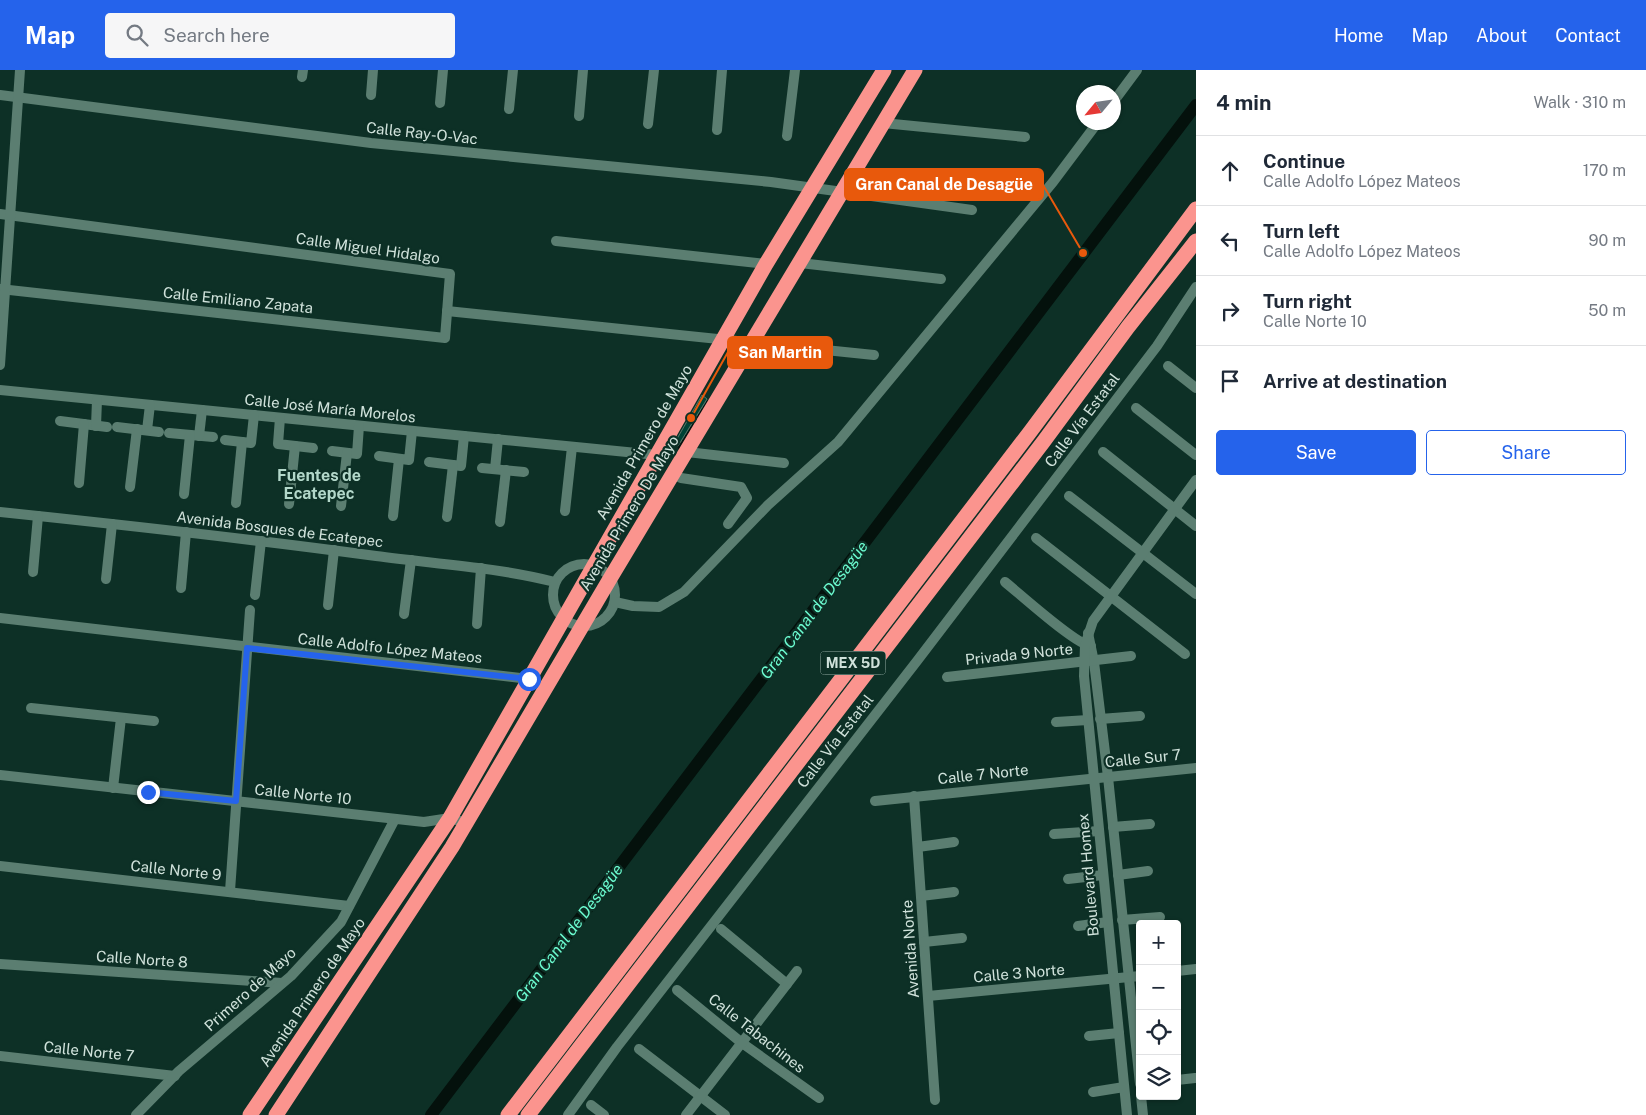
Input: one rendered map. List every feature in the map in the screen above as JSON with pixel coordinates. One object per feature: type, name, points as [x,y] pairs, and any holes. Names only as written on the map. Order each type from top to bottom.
[{"type":"highway","name":"Avenida Primero de Mayo","points":[[250,1115],[450,818],[562,618],[810,188],[884,70]]},
{"type":"highway","name":"Avenida Primero De Mayo","points":[[276,1115],[452,847],[610,577],[674,474],[915,70]]},
{"type":"highway","name":"MEX 5D","points":[[508,1115],[1030,432],[1196,209]]},
{"type":"highway","name":"MEX 5D","points":[[528,1115],[1044,442],[1128,327],[1196,241]]},
{"type":"street","points":[[0,365],[5,215],[20,70]]},
{"type":"street","points":[[371,95],[373,70]]},
{"type":"street","points":[[440,103],[444,70]]},
{"type":"street","points":[[509,109],[514,70]]},
{"type":"street","points":[[579,116],[583,70]]},
{"type":"street","points":[[648,124],[654,70]]},
{"type":"street","points":[[717,130],[722,70]]},
{"type":"street","points":[[787,136],[795,70]]},
{"type":"street","points":[[1121,92],[1137,70]]},
{"type":"street","name":"Calle Ray-O-Vac","points":[[0,94],[371,143],[771,182],[842,194],[972,210]]},
{"type":"street","points":[[884,124],[1025,137]]},
{"type":"street","points":[[615,602],[633,606],[659,606],[684,592],[768,505],[838,442],[1053,182],[1092,130]]},
{"type":"street","name":"Calle Miguel Hidalgo","points":[[5,215],[450,274],[447,311]]},
{"type":"street","points":[[556,241],[766,264]]},
{"type":"street","points":[[800,263],[941,279]]},
{"type":"street","name":"Calle Vía Estatal","points":[[568,1115],[617,1046],[917,662],[1157,346],[1196,287]]},
{"type":"street","name":"Calle Emiliano Zapata","points":[[2,289],[445,338],[447,311]]},
{"type":"street","points":[[447,311],[724,338],[874,355]]},
{"type":"street","points":[[1168,366],[1196,388]]},
{"type":"street","name":"Calle José María Morelos","points":[[0,390],[657,455]]},
{"type":"street","points":[[96,426],[97,400]]},
{"type":"street","points":[[130,487],[142,430],[150,405]]},
{"type":"street","points":[[1136,408],[1196,455]]},
{"type":"street","points":[[184,494],[195,435],[202,410]]},
{"type":"street","points":[[225,440],[251,443],[254,415]]},
{"type":"street","points":[[280,418],[278,444],[313,448]]},
{"type":"street","points":[[60,421],[213,437]]},
{"type":"street","points":[[79,482],[84,424]]},
{"type":"street","points":[[332,451],[357,454],[359,426]]},
{"type":"street","points":[[379,456],[409,460],[412,431]]},
{"type":"street","points":[[429,462],[462,466],[464,436]]},
{"type":"street","points":[[498,439],[500,522]]},
{"type":"street","points":[[236,504],[242,442]]},
{"type":"street","points":[[289,504],[295,446]]},
{"type":"street","points":[[565,511],[572,447]]},
{"type":"street","points":[[687,452],[784,464]]},
{"type":"street","points":[[1103,452],[1196,526]]},
{"type":"street","points":[[341,506],[347,453]]},
{"type":"street","points":[[393,516],[399,459]]},
{"type":"street","points":[[447,517],[453,465]]},
{"type":"street","points":[[482,468],[524,472]]},
{"type":"street","points":[[674,474],[681,478],[741,487],[747,498],[728,524]]},
{"type":"street","name":"Boulevard Homex","points":[[1127,1115],[1088,720],[1088,633],[1093,621],[1110,596],[1196,480]]},
{"type":"street","points":[[1069,496],[1196,594]]},
{"type":"street","name":"Avenida Bosques de Ecatepec","points":[[0,512],[186,532],[481,568],[519,573],[555,582]]},
{"type":"street","points":[[33,572],[38,516]]},
{"type":"street","points":[[106,579],[112,524]]},
{"type":"street","points":[[181,588],[186,532]]},
{"type":"street","points":[[1036,538],[1185,654]]},
{"type":"street","points":[[255,595],[261,541]]},
{"type":"street","points":[[328,605],[334,550]]},
{"type":"street","points":[[404,614],[410,560]]},
{"type":"street","points":[[578,564],[594,564],[610,577],[614,585],[615,602],[607,617],[600,622],[576,626],[562,618],[555,607],[553,595],[555,582],[564,570],[578,564]]},
{"type":"street","points":[[477,624],[481,568]]},
{"type":"street","points":[[1006,582],[1088,646]]},
{"type":"street","points":[[230,891],[250,610]]},
{"type":"street","name":"Calle Adolfo López Mateos","points":[[0,618],[247,648],[529,679]]},
{"type":"street","name":"Privada 9 Norte","points":[[947,676],[1132,656]]},
{"type":"street","name":"Boulevard Homex","points":[[1088,662],[1100,719],[1108,777],[1128,977],[1136,1025]]},
{"type":"street","points":[[31,708],[154,721]]},
{"type":"street","points":[[1100,719],[1140,716]]},
{"type":"street","points":[[113,788],[121,718]]},
{"type":"street","points":[[1056,722],[1088,720]]},
{"type":"street","name":"Calle Sur 7","points":[[1094,778],[1196,768]]},
{"type":"street","name":"Calle Norte 10","points":[[0,775],[424,822],[450,818],[466,823]]},
{"type":"street","name":"Calle 7 Norte","points":[[875,801],[1094,778]]},
{"type":"street","name":"Avenida Norte","points":[[914,796],[935,1100]]},
{"type":"street","name":"Primero de Mayo","points":[[136,1115],[175,1076],[282,983],[341,922],[395,819]]},
{"type":"street","points":[[424,822],[452,847]]},
{"type":"street","points":[[1113,827],[1150,824]]},
{"type":"street","points":[[1054,834],[1099,831]]},
{"type":"street","points":[[918,847],[954,842]]},
{"type":"street","name":"Calle Norte 9","points":[[0,866],[349,906]]},
{"type":"street","points":[[1118,875],[1148,871]]},
{"type":"street","points":[[1068,879],[1103,875]]},
{"type":"street","points":[[921,896],[954,892]]},
{"type":"street","points":[[1122,920],[1160,917]]},
{"type":"street","points":[[1078,926],[1108,922]]},
{"type":"street","points":[[721,930],[787,984]]},
{"type":"street","points":[[924,942],[962,938]]},
{"type":"street","name":"Calle Norte 8","points":[[0,964],[282,983]]},
{"type":"street","points":[[1181,971],[1196,969]]},
{"type":"street","points":[[686,1115],[797,971]]},
{"type":"street","name":"Calle 3 Norte","points":[[928,996],[1136,976]]},
{"type":"street","name":"Calle Tabachines","points":[[677,990],[742,1043],[819,1098]]},
{"type":"street","points":[[1089,1036],[1119,1034]]},
{"type":"street","points":[[639,1049],[724,1115]]},
{"type":"street","name":"Calle Norte 7","points":[[0,1056],[175,1076]]},
{"type":"street","points":[[1181,1080],[1195,1078]]},
{"type":"street","points":[[1093,1092],[1124,1087]]},
{"type":"street","points":[[1141,1100],[1143,1115]]},
{"type":"street","points":[[591,1105],[604,1115]]},
{"type":"building","points":[[702,395],[707,399],[678,446],[674,444]]},
{"type":"waterway","name":"Gran Canal de Desagüe","points":[[431,1115],[1196,105]]},
{"type":"place","name":"Gran Canal de Desagüe","points":[[1083,253]]},
{"type":"place","name":"San Martin","points":[[691,418]]},
{"type":"district","name":"Fuentes de Ecatepec","points":[[319,484]]},
{"type":"route","points":[[148,792],[236,801],[247,648],[529,679]]}]
